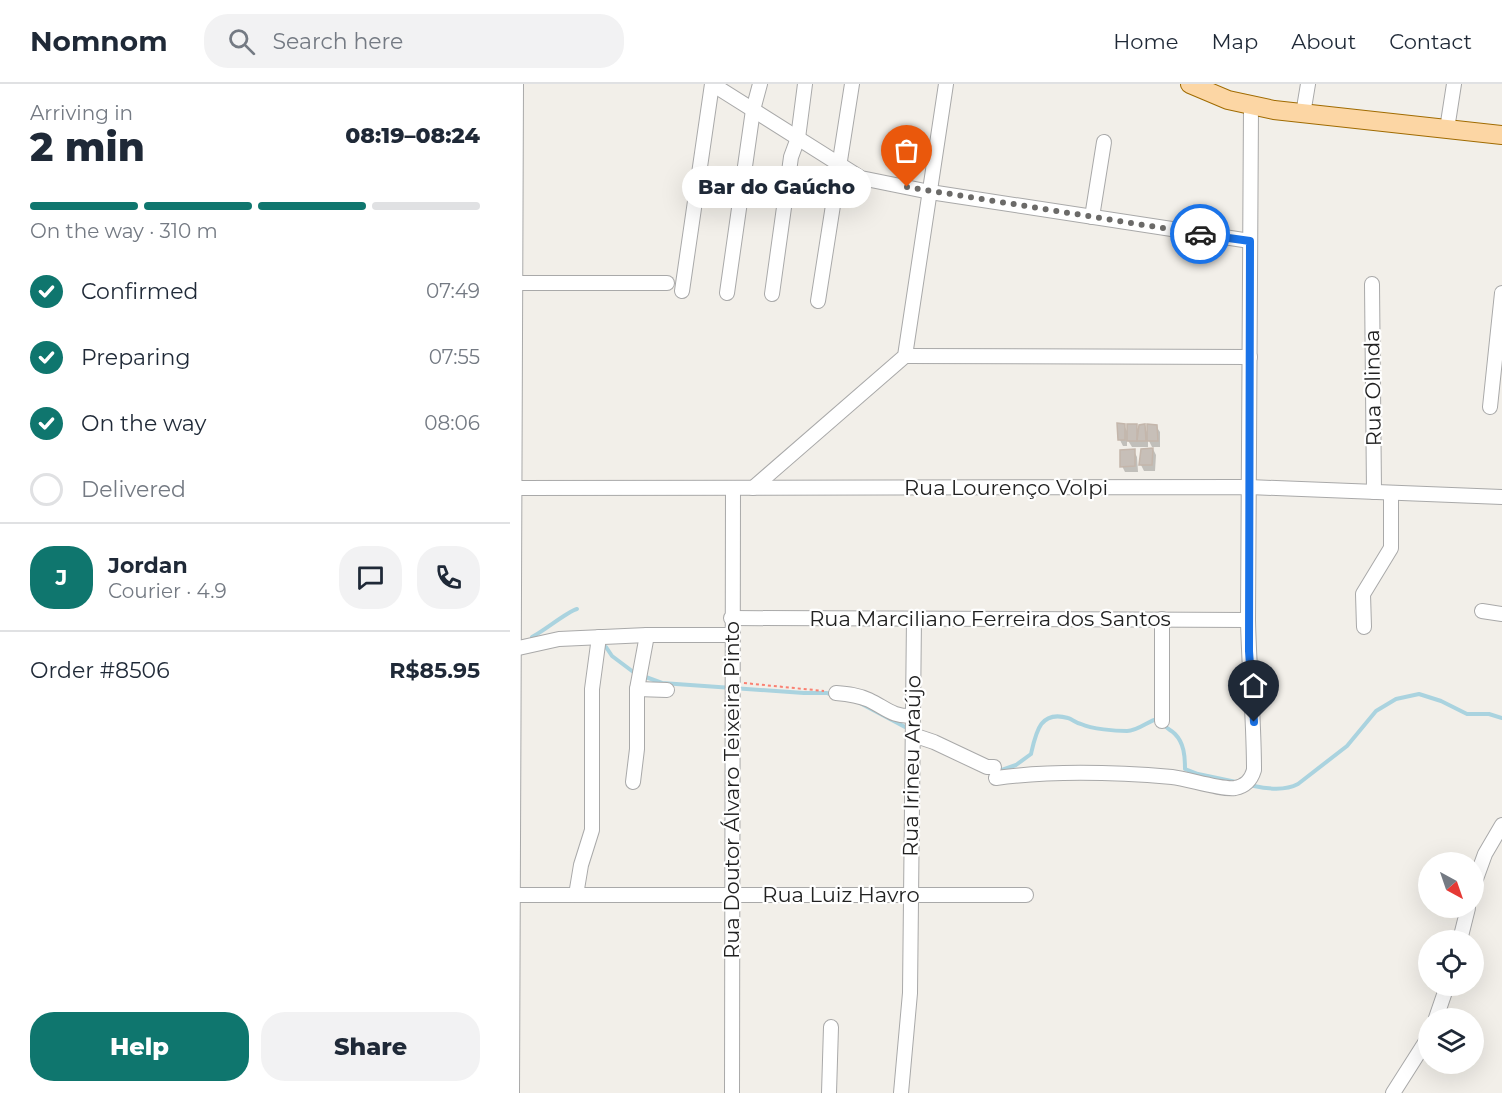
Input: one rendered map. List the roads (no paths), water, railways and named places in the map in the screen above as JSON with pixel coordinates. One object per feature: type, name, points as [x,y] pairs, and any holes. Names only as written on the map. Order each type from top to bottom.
[{"type":"main road","points":[[1190,84],[1213,95],[1251,106],[1303,114],[1502,135]]},
{"type":"street","points":[[512,1093],[512,673],[514,649],[512,488],[516,84]]},
{"type":"street","points":[[682,291],[712,84],[861,178],[930,192],[1250,241]]},
{"type":"street","points":[[727,293],[753,110],[760,84]]},
{"type":"street","points":[[771,294],[791,157],[798,138],[805,84]]},
{"type":"street","points":[[818,300],[852,84]]},
{"type":"street","points":[[753,488],[905,356],[946,84]]},
{"type":"street","points":[[1303,114],[1308,84]]},
{"type":"street","points":[[1447,129],[1454,84]]},
{"type":"street","points":[[913,735],[934,742],[995,772],[1174,777],[1227,789],[1241,787],[1252,778],[1254,722],[1248,620],[1251,106]]},
{"type":"street","points":[[1092,217],[1104,142]]},
{"type":"street","points":[[513,284],[667,283]]},
{"type":"street","name":"Rua Olinda","points":[[1372,284],[1374,492]]},
{"type":"street","points":[[1490,407],[1502,293]]},
{"type":"street","points":[[905,356],[1250,357]]},
{"type":"street","name":"Rua Lourenço Volpi","points":[[512,488],[1249,487],[1502,497]]},
{"type":"street","name":"Rua Doutor Álvaro Teixeira Pinto","points":[[732,1093],[733,488]]},
{"type":"street","points":[[1364,627],[1363,594],[1391,548],[1391,493]]},
{"type":"street","points":[[1482,611],[1502,614]]},
{"type":"street","name":"Rua Marciliano Ferreira dos Santos","points":[[731,618],[1248,620]]},
{"type":"street","name":"Rua Irineu Araújo","points":[[901,1093],[910,993],[914,618]]},
{"type":"street","points":[[1162,619],[1162,721]]},
{"type":"street","points":[[514,649],[559,639],[647,634],[732,635]]},
{"type":"street","points":[[633,782],[637,749],[637,689],[647,634]]},
{"type":"street","points":[[576,895],[581,865],[592,830],[592,689],[599,638]]},
{"type":"street","points":[[637,689],[667,690]]},
{"type":"street","points":[[836,693],[850,694],[869,700],[896,715],[913,716]]},
{"type":"street","points":[[1484,858],[1502,825]]},
{"type":"street","name":"Rua Luiz Havro","points":[[513,894],[1026,895]]},
{"type":"street","points":[[830,1093],[831,1028]]},
{"type":"street","points":[[1393,1093],[1418,1054]]},
{"type":"waterway","points":[[532,637],[577,609]]},
{"type":"waterway","points":[[606,647],[612,656],[636,674]]},
{"type":"waterway","points":[[643,676],[662,683],[827,693],[834,696]]},
{"type":"waterway","points":[[1254,786],[1271,789],[1298,784],[1347,746],[1376,711],[1396,699],[1419,694],[1441,701],[1467,714],[1489,714],[1502,718]]},
{"type":"waterway","points":[[858,702],[905,727]]},
{"type":"waterway","points":[[999,771],[1016,765],[1031,754],[1041,725],[1051,717],[1068,718],[1086,726],[1127,731],[1157,719]]},
{"type":"waterway","points":[[1163,723],[1180,741],[1185,769],[1236,782]]},
{"type":"place","name":"Bar do Gaúcho","points":[[907,187]]}]
